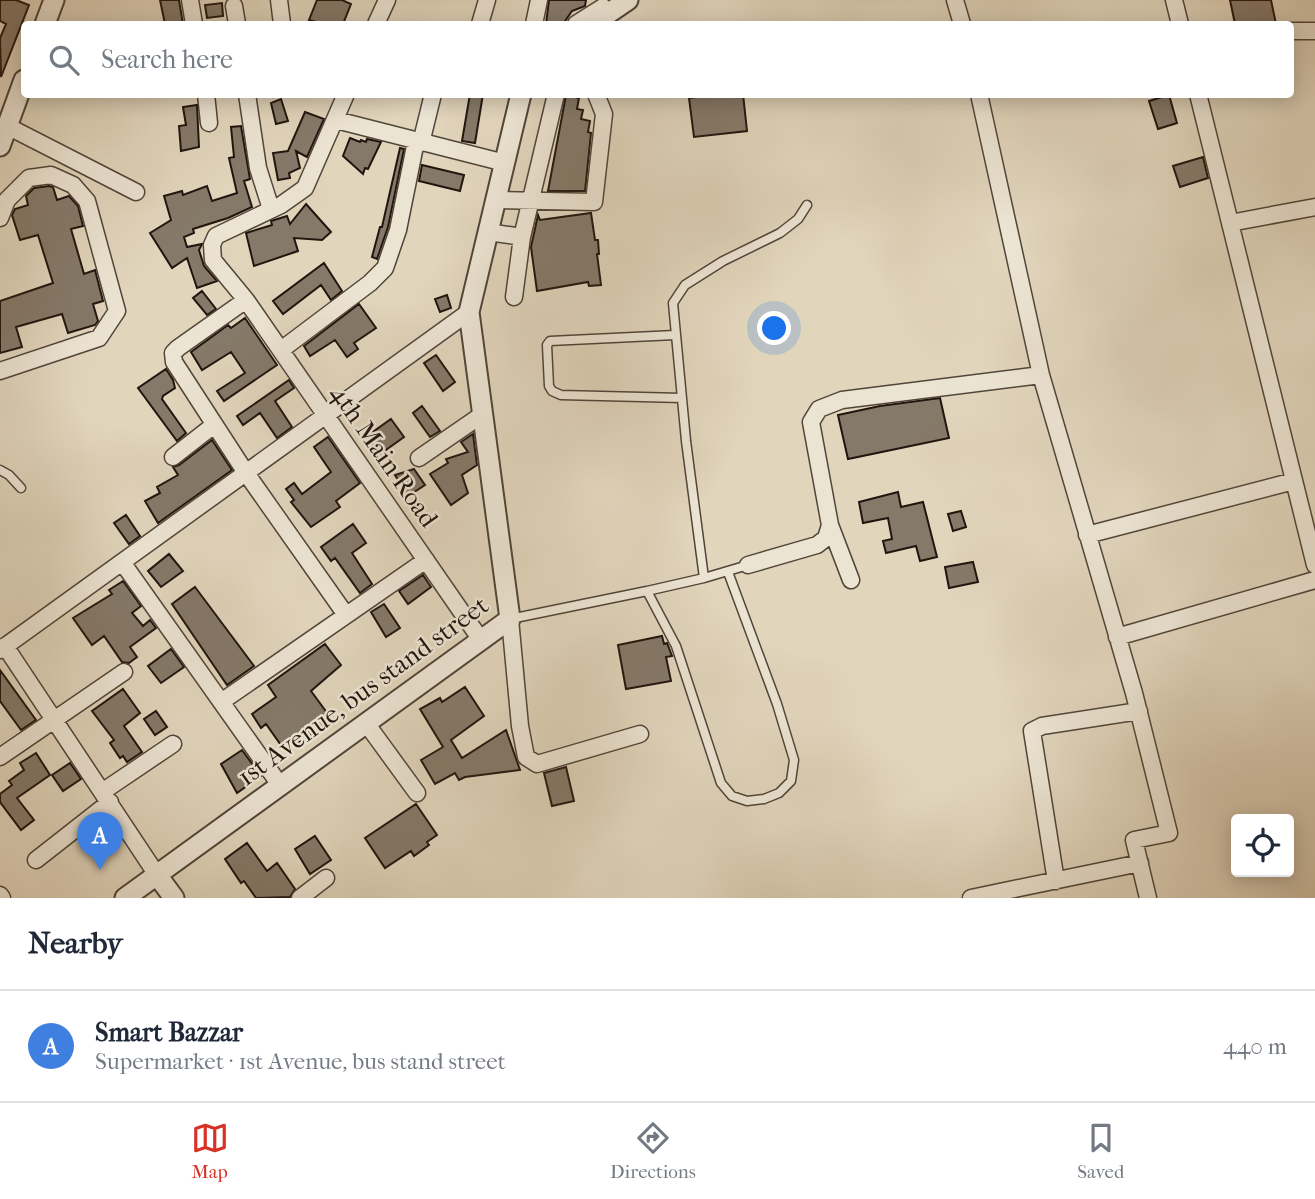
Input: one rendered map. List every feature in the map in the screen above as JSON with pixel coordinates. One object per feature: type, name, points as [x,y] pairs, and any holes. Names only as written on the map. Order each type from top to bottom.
[{"type":"street","points":[[46,21],[54,0]]},
{"type":"street","points":[[190,0],[194,21]]},
{"type":"street","points":[[279,0],[282,21]]},
{"type":"street","points":[[377,21],[387,0]]},
{"type":"street","points":[[481,21],[488,0]]},
{"type":"street","points":[[534,21],[538,0]]},
{"type":"street","points":[[581,21],[614,0]]},
{"type":"street","points":[[597,21],[628,0]]},
{"type":"street","points":[[955,0],[961,21]]},
{"type":"street","points":[[1174,0],[1179,21]]},
{"type":"street","points":[[234,6],[236,21]]},
{"type":"street","points":[[1294,31],[1315,31]]},
{"type":"street","points":[[0,146],[21,88]]},
{"type":"street","points":[[206,98],[208,123]]},
{"type":"street","points":[[248,98],[258,168],[271,209]]},
{"type":"street","name":"4th Main Road","points":[[344,98],[305,188],[271,209],[216,236],[212,245],[213,260],[281,349],[481,640]]},
{"type":"street","points":[[281,349],[370,283],[386,268],[432,98]]},
{"type":"street","name":"1st Avenue, bus stand street","points":[[125,898],[510,619],[469,312],[520,98]]},
{"type":"street","points":[[513,297],[529,201],[555,98]]},
{"type":"street","points":[[496,200],[594,202],[604,114],[598,98]]},
{"type":"street","points":[[980,98],[1041,375],[1139,711],[1169,833],[1134,840],[1148,898]]},
{"type":"street","points":[[1199,98],[1315,565]]},
{"type":"street","points":[[335,120],[505,163]]},
{"type":"street","points":[[7,126],[136,191]]},
{"type":"street","points":[[0,218],[3,198],[29,178],[51,175],[73,186],[87,201],[117,311],[99,338],[0,370]]},
{"type":"street","points":[[1230,223],[1315,207]]},
{"type":"street","points":[[488,232],[522,237]]},
{"type":"street","points":[[246,300],[173,353],[178,372],[346,615]]},
{"type":"street","points":[[174,898],[2,648],[469,312]]},
{"type":"street","points":[[851,580],[830,525],[811,422],[819,409],[842,400],[1041,375]]},
{"type":"street","points":[[419,458],[483,414]]},
{"type":"street","points":[[173,457],[214,425]]},
{"type":"street","points":[[1087,536],[1294,481]]},
{"type":"street","points":[[748,565],[817,545],[827,538],[830,525]]},
{"type":"street","points":[[221,702],[426,560]]},
{"type":"street","points":[[122,562],[280,785]]},
{"type":"street","points":[[1116,637],[1315,580]]},
{"type":"street","points":[[510,619],[520,726],[526,757],[537,764],[640,734]]},
{"type":"street","points":[[0,757],[55,722],[124,672]]},
{"type":"street","points":[[1056,881],[1032,731],[1042,726],[1139,711]]},
{"type":"street","points":[[366,723],[417,793]]},
{"type":"street","points":[[36,860],[106,797],[173,744]]},
{"type":"street","points":[[971,898],[1140,863]]},
{"type":"street","points":[[300,898],[326,878]]},
{"type":"lane","points":[[704,578],[673,303],[685,285],[723,261],[780,233],[798,219],[807,205]]},
{"type":"lane","points":[[675,335],[550,341],[547,345],[549,386],[552,391],[561,395],[682,398]]},
{"type":"lane","points":[[0,470],[21,488]]},
{"type":"lane","points":[[510,619],[647,591],[748,565]]},
{"type":"lane","points":[[647,591],[676,646],[722,783],[732,796],[747,801],[764,799],[779,793],[791,781],[794,760],[777,704],[728,572]]},
{"type":"building","points":[[0,0],[16,0],[29,5],[1,77],[0,38],[6,24],[0,21]]},
{"type":"building","points":[[160,0],[179,0],[182,21],[164,21]]},
{"type":"building","points":[[317,0],[342,0],[351,4],[344,21],[309,20]]},
{"type":"building","points":[[549,0],[586,0],[585,6],[572,11],[565,21],[546,21]]},
{"type":"building","points":[[1230,0],[1271,0],[1275,21],[1234,21]]},
{"type":"building","points":[[222,3],[223,16],[207,18],[205,5]]},
{"type":"building","points":[[469,98],[482,98],[475,143],[462,141]]},
{"type":"building","points":[[565,98],[579,98],[577,109],[583,110],[581,119],[590,121],[588,132],[591,133],[585,191],[548,191]]},
{"type":"building","points":[[689,98],[743,98],[747,131],[694,137]]},
{"type":"building","points":[[1170,98],[1177,123],[1158,129],[1149,101]]},
{"type":"building","points":[[281,99],[288,121],[276,124],[271,103]]},
{"type":"building","points":[[197,105],[199,147],[181,151],[179,126],[186,125],[183,107]]},
{"type":"building","points":[[305,112],[324,119],[307,157],[296,151],[300,168],[289,173],[290,178],[278,180],[273,153],[288,151]]},
{"type":"building","points":[[241,126],[250,179],[244,181],[252,207],[193,229],[194,233],[184,237],[187,247],[202,244],[199,250],[204,266],[217,281],[197,288],[187,258],[172,268],[150,233],[171,220],[164,196],[182,191],[183,195],[207,186],[212,201],[237,193],[229,158],[234,157],[231,127]]},
{"type":"building","points":[[350,138],[360,142],[366,142],[367,139],[381,142],[363,174],[343,156]]},
{"type":"building","points":[[400,148],[404,149],[388,227],[377,259],[372,257],[382,227]]},
{"type":"building","points":[[1203,157],[1208,178],[1180,187],[1173,166]]},
{"type":"building","points":[[422,165],[464,175],[460,191],[419,181]]},
{"type":"building","points":[[53,187],[57,200],[69,196],[78,206],[83,226],[71,229],[84,274],[95,270],[103,301],[93,304],[98,321],[95,325],[68,333],[62,314],[16,327],[22,347],[0,353],[0,301],[53,283],[38,235],[20,240],[12,215],[15,209],[28,205],[26,196],[34,188]]},
{"type":"building","points":[[306,204],[331,232],[322,240],[294,238],[298,251],[254,266],[246,233],[272,225],[271,221],[287,216],[290,224]]},
{"type":"building","points":[[591,213],[595,240],[598,240],[601,285],[589,286],[588,282],[537,291],[531,247],[538,215],[540,220]]},
{"type":"building","points":[[324,263],[342,291],[331,300],[321,285],[283,314],[273,301]]},
{"type":"building","points":[[202,291],[216,309],[207,315],[193,298]]},
{"type":"building","points":[[447,295],[451,308],[440,312],[435,299]]},
{"type":"building","points":[[359,304],[376,328],[354,343],[358,349],[347,357],[335,340],[310,356],[304,346]]},
{"type":"building","points":[[245,318],[277,365],[224,401],[217,391],[245,373],[231,352],[202,370],[191,352],[228,325],[231,328]]},
{"type":"building","points":[[436,355],[455,382],[443,391],[424,363]]},
{"type":"building","points":[[166,369],[175,388],[162,399],[186,433],[177,441],[138,388]]},
{"type":"building","points":[[289,380],[294,388],[275,401],[292,427],[277,438],[260,413],[243,425],[237,416]]},
{"type":"building","points":[[940,398],[949,438],[848,459],[838,415]]},
{"type":"building","points":[[422,406],[440,431],[430,437],[413,413]]},
{"type":"building","points":[[391,419],[404,437],[376,457],[363,439]]},
{"type":"building","points":[[473,434],[477,465],[462,475],[468,493],[451,505],[430,474],[448,463],[446,459],[468,452],[461,442]]},
{"type":"building","points":[[328,437],[360,483],[336,501],[340,507],[311,527],[291,502],[294,500],[286,489],[294,483],[302,494],[331,472],[314,447]]},
{"type":"building","points":[[212,440],[232,470],[158,523],[145,501],[160,493],[157,487],[178,475],[173,467]]},
{"type":"building","points":[[414,469],[425,485],[408,496],[395,475]]},
{"type":"building","points":[[898,492],[901,507],[923,502],[937,557],[920,561],[916,546],[886,553],[883,541],[892,539],[888,518],[863,523],[859,502]]},
{"type":"building","points":[[961,511],[966,527],[953,531],[948,514]]},
{"type":"building","points":[[126,515],[140,536],[129,544],[114,523]]},
{"type":"building","points":[[353,524],[366,543],[352,553],[372,584],[360,593],[335,558],[331,561],[321,547]]},
{"type":"building","points":[[169,554],[183,571],[161,587],[148,571]]},
{"type":"building","points":[[973,562],[978,582],[949,588],[945,567]]},
{"type":"building","points":[[423,575],[431,587],[408,604],[399,591]]},
{"type":"building","points":[[123,581],[141,606],[132,613],[143,626],[150,620],[156,628],[130,647],[137,657],[129,663],[122,662],[104,636],[92,645],[73,618],[112,594],[109,590]]},
{"type":"building","points":[[195,587],[254,666],[227,685],[172,604]]},
{"type":"building","points":[[384,604],[400,628],[386,637],[371,612]]},
{"type":"building","points":[[662,636],[672,656],[666,657],[671,681],[626,689],[618,645]]},
{"type":"building","points":[[325,644],[341,665],[311,691],[333,721],[285,751],[266,724],[261,728],[252,714],[276,697],[268,685]]},
{"type":"building","points":[[171,649],[184,667],[161,683],[148,666]]},
{"type":"building","points":[[0,670],[36,720],[21,730],[0,701]]},
{"type":"building","points":[[465,687],[484,716],[451,740],[462,758],[506,730],[520,770],[459,780],[455,773],[435,784],[421,760],[443,747],[420,709],[440,698],[442,702]]},
{"type":"building","points":[[123,689],[140,713],[124,726],[142,752],[127,762],[123,756],[120,758],[110,743],[114,740],[92,711]]},
{"type":"building","points":[[156,711],[167,727],[155,735],[144,719]]},
{"type":"building","points":[[242,750],[261,776],[237,793],[221,764]]},
{"type":"building","points":[[36,753],[50,775],[17,798],[34,820],[21,830],[0,802],[0,794],[12,785],[9,781],[24,770],[20,763]]},
{"type":"building","points":[[70,763],[81,779],[63,791],[52,775]]},
{"type":"building","points":[[566,767],[574,801],[552,806],[544,773]]},
{"type":"building","points":[[416,804],[437,835],[414,856],[411,851],[385,868],[365,838]]},
{"type":"building","points":[[315,836],[331,860],[310,874],[295,849]]},
{"type":"building","points":[[247,843],[267,871],[277,863],[295,889],[290,897],[256,898],[244,881],[241,883],[225,859]]},
{"type":"place","name":"Smart Bazzar","points":[[100,870]]}]
